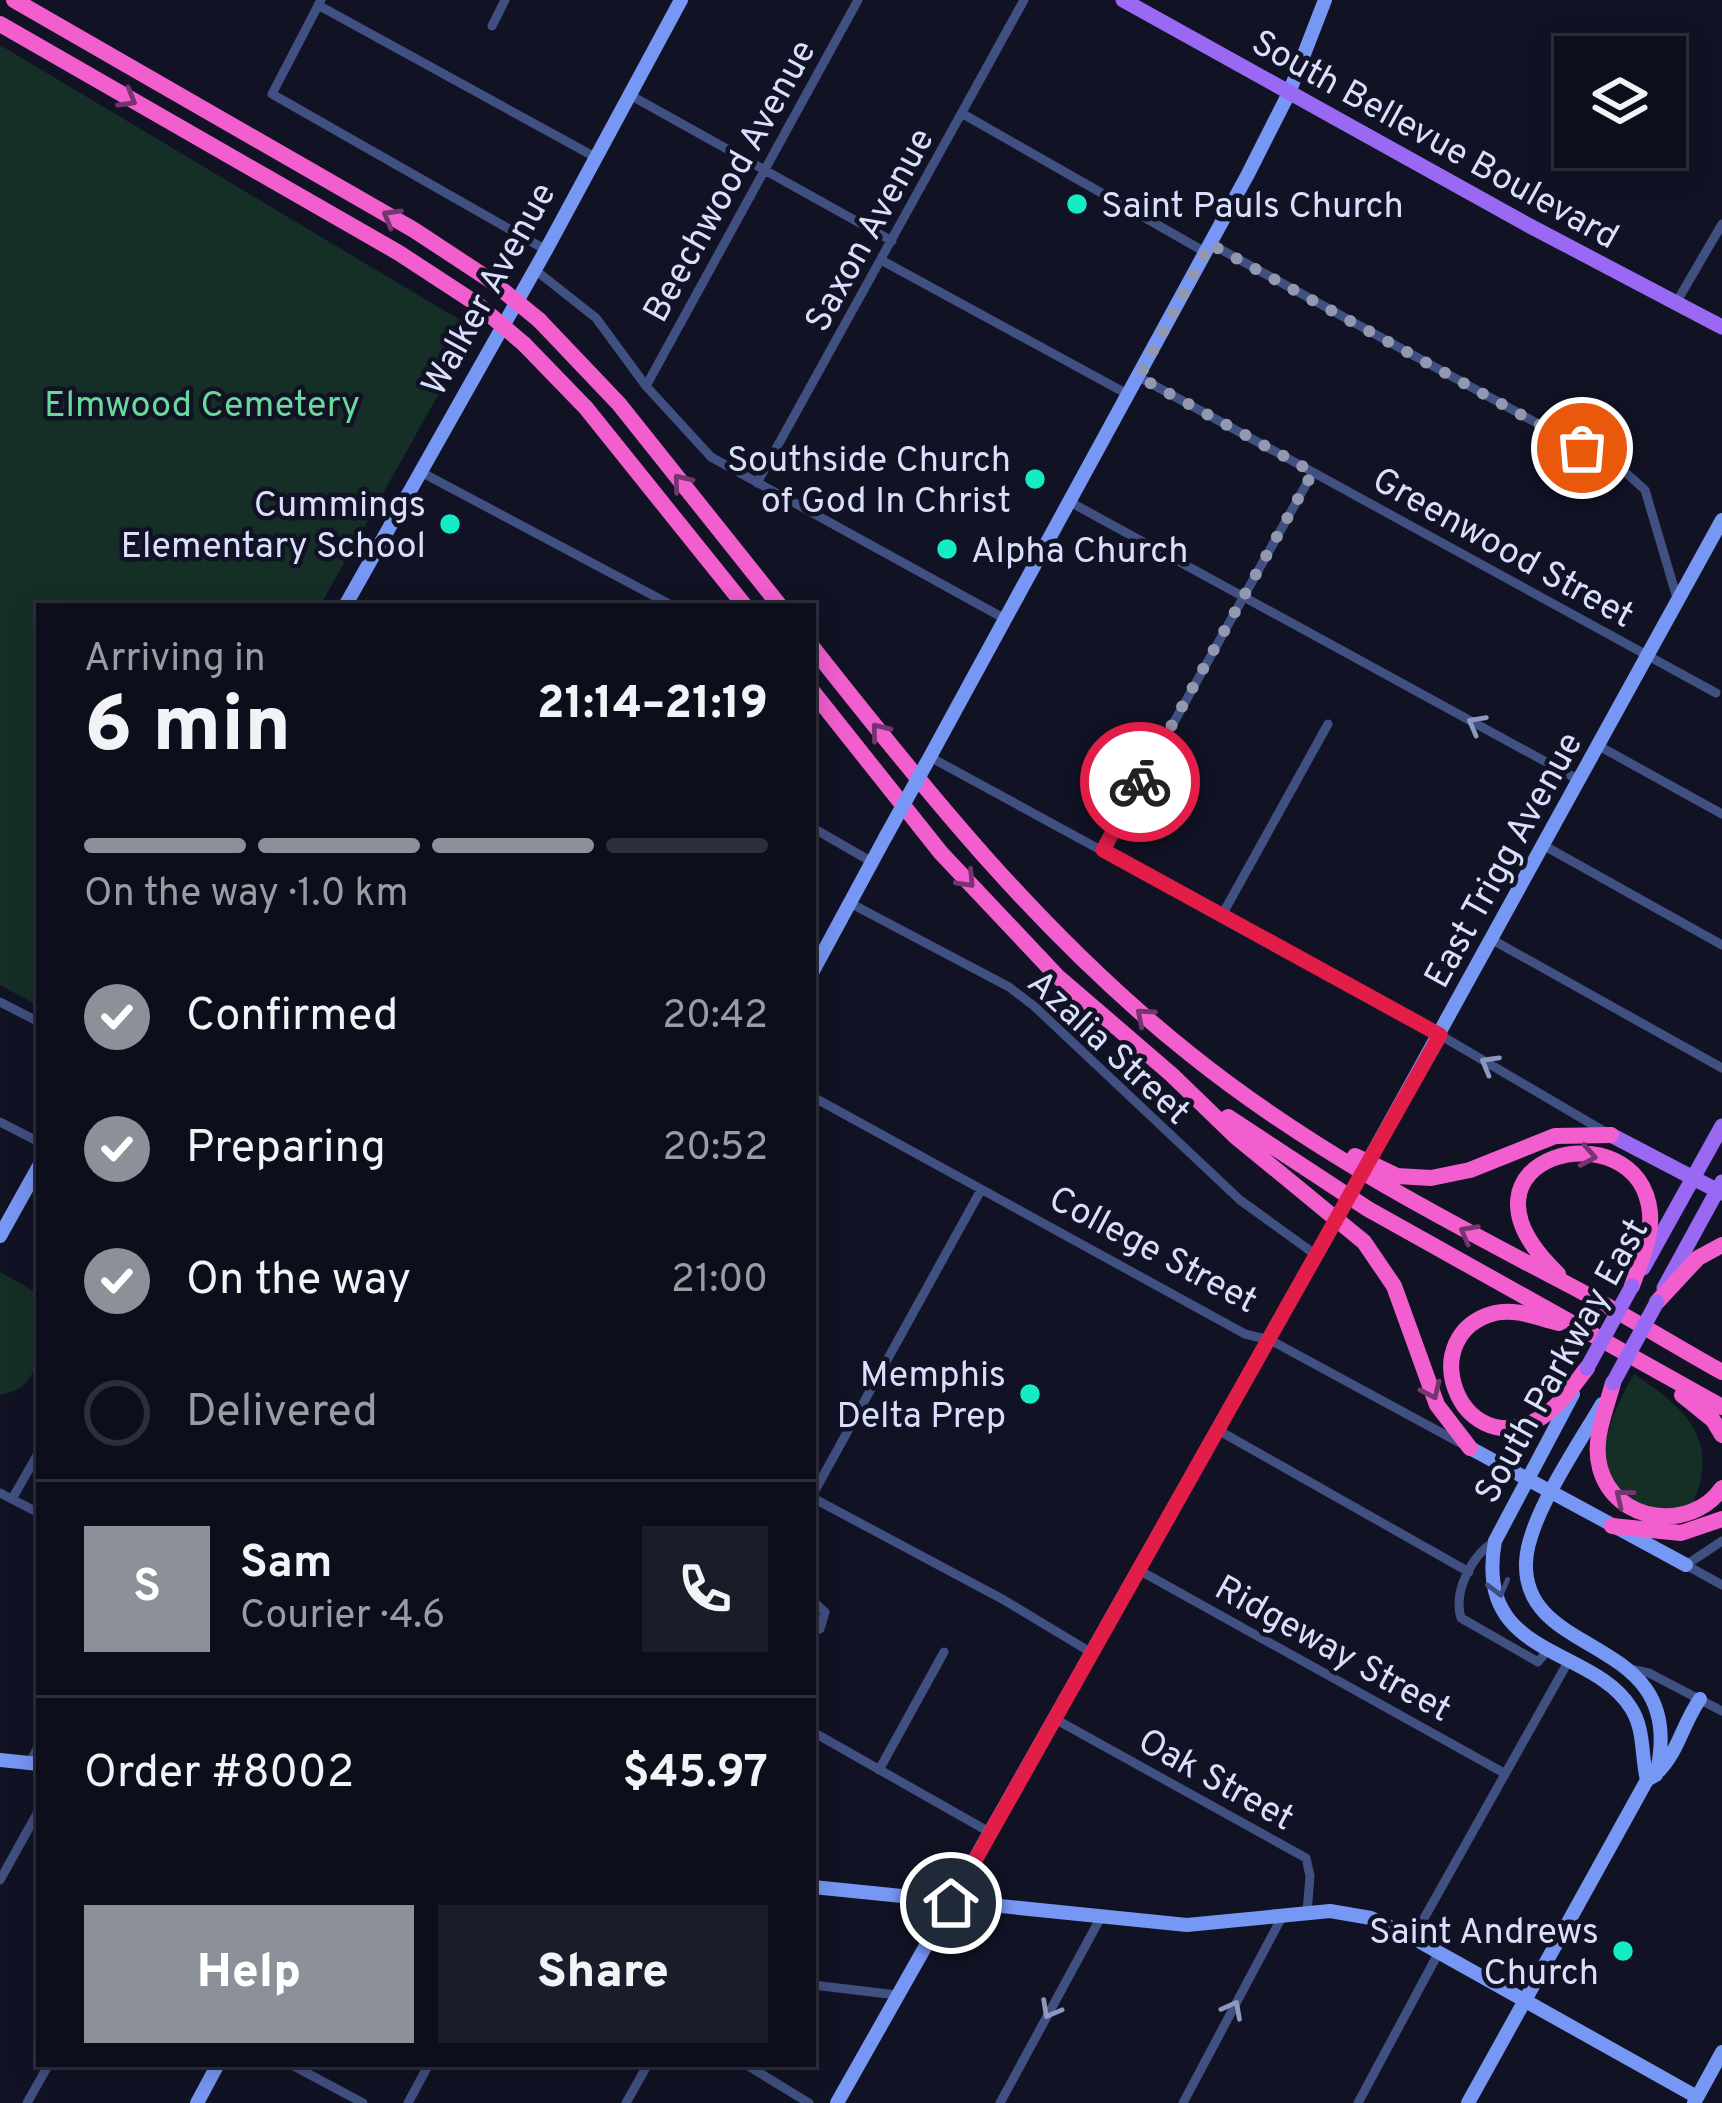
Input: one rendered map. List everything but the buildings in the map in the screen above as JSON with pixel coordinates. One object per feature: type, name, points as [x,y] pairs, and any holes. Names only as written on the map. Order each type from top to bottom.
[{"type":"highway","points":[[14,0],[397,220],[490,280],[539,320],[619,404],[778,603]]},
{"type":"highway","points":[[0,24],[399,253],[477,304],[586,408],[743,603]]},
{"type":"highway","points":[[816,652],[990,866],[1063,942],[1194,1057],[1316,1143],[1420,1206],[1722,1372]]},
{"type":"highway","points":[[816,696],[941,853],[1000,917],[1077,994],[1234,1136],[1353,1231],[1373,1253],[1394,1286],[1430,1391],[1469,1448]]},
{"type":"highway","points":[[1178,1081],[1322,1180],[1722,1407]]},
{"type":"highway","points":[[1316,1143],[1397,1176],[1421,1179],[1460,1173],[1556,1136],[1611,1135]]},
{"type":"highway","points":[[1572,1287],[1527,1242],[1518,1211],[1520,1194],[1532,1172],[1545,1160],[1572,1151],[1616,1163],[1644,1193],[1649,1231],[1631,1286]]},
{"type":"highway","points":[[1657,1302],[1698,1258],[1722,1245]]},
{"type":"highway","points":[[1572,1326],[1515,1312],[1480,1319],[1454,1350],[1453,1384],[1460,1401],[1477,1418],[1514,1427],[1551,1410],[1586,1368]]},
{"type":"highway","points":[[1664,1340],[1722,1356]]},
{"type":"highway","points":[[1648,1368],[1708,1415],[1722,1435]]},
{"type":"highway","points":[[1613,1384],[1598,1453],[1602,1477],[1618,1497],[1643,1512],[1674,1518],[1700,1510],[1722,1488]]},
{"type":"highway","points":[[1612,1526],[1681,1533],[1722,1519]]},
{"type":"main road","name":"Walker Avenue","points":[[347,603],[681,0]]},
{"type":"main road","name":"South Bellevue Boulevard","points":[[1123,0],[1722,327]]},
{"type":"main road","points":[[816,965],[1208,248],[1289,93],[1325,0]]},
{"type":"main road","name":"East Trigg Avenue","points":[[837,2103],[1270,1340],[1722,520]]},
{"type":"main road","name":"South Parkway East","points":[[1651,1777],[1631,1708],[1617,1691],[1523,1634],[1503,1606],[1494,1575],[1496,1541],[1586,1368],[1722,1126]]},
{"type":"main road","points":[[1611,1135],[1720,1188]]},
{"type":"main road","points":[[0,1236],[36,1171]]},
{"type":"main road","name":"South Parkway East","points":[[1468,2103],[1651,1777],[1662,1734],[1649,1691],[1630,1669],[1565,1630],[1532,1593],[1526,1558],[1551,1492],[1720,1188]]},
{"type":"main road","name":"College Street","points":[[1469,1448],[1686,1565]]},
{"type":"main road","name":"South Parkway East","points":[[1651,1777],[1675,1755],[1685,1720],[1700,1699]]},
{"type":"main road","points":[[0,1760],[34,1763]]},
{"type":"main road","points":[[816,1887],[1187,1924],[1307,1912],[1371,1918],[1525,2000],[1695,2100],[1718,2070],[1722,2052]]},
{"type":"main road","points":[[197,2103],[216,2067]]},
{"type":"street","points":[[491,26],[505,0]]},
{"type":"street","name":"Beechwood Avenue","points":[[646,386],[858,0]]},
{"type":"street","name":"Saxon Avenue","points":[[758,483],[1024,0]]},
{"type":"street","points":[[546,250],[272,94],[320,3],[595,157]]},
{"type":"street","points":[[630,94],[892,241]]},
{"type":"street","points":[[963,114],[1624,471],[1646,490],[1678,601]]},
{"type":"street","points":[[1676,303],[1722,224]]},
{"type":"street","points":[[881,260],[1129,395]]},
{"type":"street","points":[[534,269],[596,318],[646,386],[711,457],[1007,620]]},
{"type":"street","name":"Greenwood Street","points":[[1139,377],[1716,693]]},
{"type":"street","points":[[419,471],[667,603]]},
{"type":"street","points":[[1103,850],[1313,472]]},
{"type":"street","points":[[1070,502],[1579,781]]},
{"type":"street","points":[[1222,915],[1328,724]]},
{"type":"street","points":[[1599,746],[1722,814]]},
{"type":"street","points":[[928,760],[1222,915],[1611,1135]]},
{"type":"street","points":[[816,830],[872,862]]},
{"type":"street","points":[[1543,845],[1722,945]]},
{"type":"street","name":"Azalia Street","points":[[850,903],[1009,987],[1240,1200],[1316,1255]]},
{"type":"street","points":[[1491,939],[1722,1068]]},
{"type":"street","points":[[0,1002],[36,1020]]},
{"type":"street","name":"College Street","points":[[816,1099],[1245,1334],[1270,1340],[1469,1448]]},
{"type":"street","points":[[0,1122],[36,1140]]},
{"type":"street","points":[[816,1491],[981,1190]]},
{"type":"street","points":[[1216,1429],[1469,1572]]},
{"type":"street","points":[[12,1499],[36,1457]]},
{"type":"street","points":[[0,1493],[36,1511]]},
{"type":"street","points":[[816,1498],[1092,1653]]},
{"type":"street","points":[[1496,1541],[1480,1550],[1469,1572],[1457,1605],[1461,1618],[1538,1662],[1547,1651]]},
{"type":"street","points":[[1686,1565],[1722,1541]]},
{"type":"street","name":"College Street","points":[[1686,1565],[1722,1585]]},
{"type":"street","name":"Ridgeway Street","points":[[1137,1569],[1504,1773]]},
{"type":"street","points":[[816,1604],[826,1612],[816,1630]]},
{"type":"street","points":[[880,1770],[944,1652]]},
{"type":"street","points":[[1413,1938],[1568,1662]]},
{"type":"street","points":[[1630,1669],[1649,1673],[1722,1711]]},
{"type":"street","name":"Oak Street","points":[[1055,1719],[1306,1858],[1310,1876],[1307,1912]]},
{"type":"street","points":[[816,1734],[992,1833]]},
{"type":"street","points":[[0,1880],[36,1815]]},
{"type":"street","points":[[1183,2103],[1282,1915]]},
{"type":"street","points":[[1000,2103],[1101,1917]]},
{"type":"street","points":[[1358,2103],[1439,1952]]},
{"type":"street","points":[[816,1985],[897,1995]]},
{"type":"street","points":[[27,2103],[47,2067]]},
{"type":"street","points":[[296,2067],[363,2103]]},
{"type":"street","points":[[408,2103],[427,2067]]},
{"type":"street","points":[[626,2103],[646,2067]]},
{"type":"street","points":[[750,2067],[808,2103]]},
{"type":"green space","name":"Elmwood Cemetery","points":[[0,45],[475,329],[322,603],[36,603],[36,1004],[0,985]]},
{"type":"green space","points":[[0,1272],[36,1292],[36,1363],[27,1381],[0,1395]]},
{"type":"green space","points":[[1634,1374],[1684,1414],[1701,1445],[1700,1484],[1691,1508],[1643,1506],[1612,1481],[1606,1446],[1616,1409]]},
{"type":"way so far","points":[[1140,782],[1313,472],[1139,377],[1210,244],[1582,448]]},
{"type":"place","name":"Saint Pauls Church","points":[[1077,204]]},
{"type":"place","name":"Southside Church of God In Christ","points":[[1035,479]]},
{"type":"place","name":"Cummings Elementary School","points":[[450,524]]},
{"type":"place","name":"Alpha Church","points":[[947,549]]},
{"type":"place","name":"Memphis Delta Prep","points":[[1030,1394]]},
{"type":"place","name":"Saint Andrews Church","points":[[1623,1951]]},
{"type":"route","points":[[951,1903],[1440,1035],[1103,850],[1140,782]]}]
